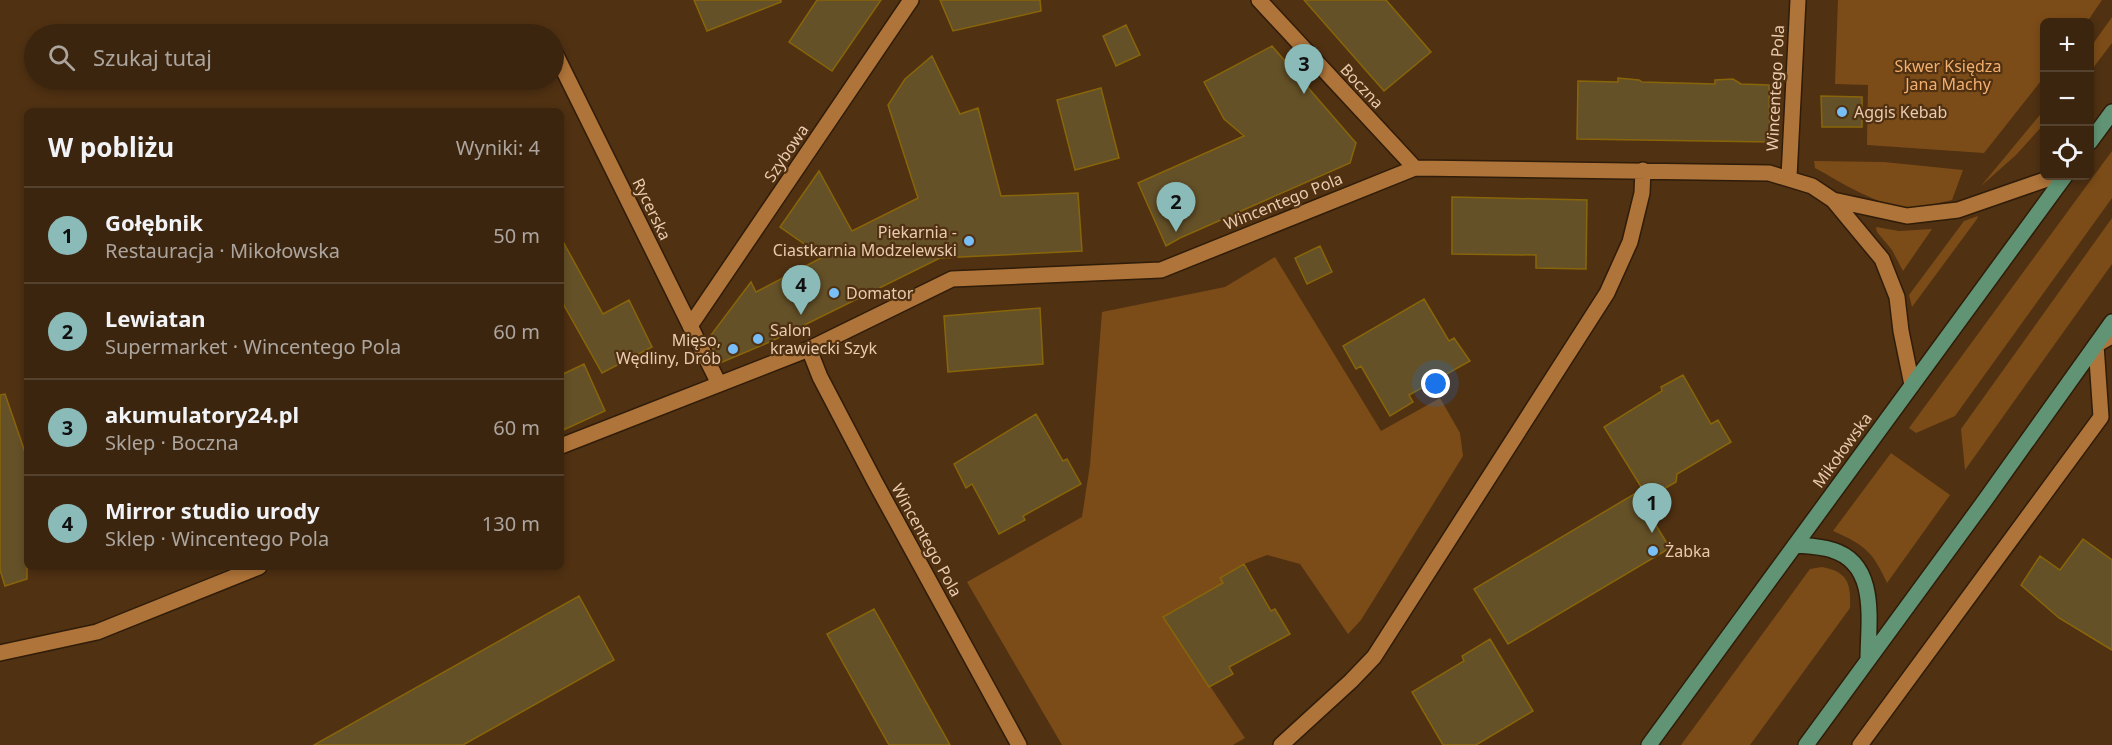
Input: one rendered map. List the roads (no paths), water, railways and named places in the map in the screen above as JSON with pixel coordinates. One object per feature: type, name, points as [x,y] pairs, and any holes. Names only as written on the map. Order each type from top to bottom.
[{"type":"main road","points":[[2094,137],[2112,112]]},
{"type":"main road","name":"Mikołowska","points":[[1649,745],[2062,180]]},
{"type":"main road","points":[[1806,745],[2112,322]]},
{"type":"main road","points":[[1795,545],[1833,550],[1850,559],[1860,570],[1867,595],[1868,660]]},
{"type":"street","name":"Szybowa","points":[[690,326],[911,0]]},
{"type":"street","name":"Boczna","points":[[1259,0],[1415,168]]},
{"type":"street","name":"Wincentego Pola","points":[[1789,177],[1798,0]]},
{"type":"street","name":"Rycerska","points":[[564,71],[718,384]]},
{"type":"street","name":"Wincentego Pola","points":[[564,445],[809,349],[952,279],[1161,270],[1415,168],[1769,172],[1812,186],[1833,200],[1882,259],[1897,297],[1912,385]]},
{"type":"street","points":[[1281,745],[1374,657],[1607,293],[1630,242],[1642,193],[1643,170]]},
{"type":"street","name":"Wincentego Pola","points":[[1833,200],[1907,216],[1958,210],[2044,180]]},
{"type":"street","points":[[1860,745],[2102,417],[2096,345],[2112,336]]},
{"type":"street","name":"Wincentego Pola","points":[[809,349],[820,377],[870,472],[1019,745]]},
{"type":"street","points":[[0,653],[97,632],[252,570]]},
{"type":"place","name":"akumulatory24.pl","points":[[1304,94]]},
{"type":"place","name":"Aggis Kebab","points":[[1842,112]]},
{"type":"place","name":"Lewiatan","points":[[1176,232]]},
{"type":"place","name":"Piekarnia - Ciastkarnia Modzelewski","points":[[969,241]]},
{"type":"place","name":"Domator","points":[[834,293]]},
{"type":"place","name":"Mirror studio urody","points":[[801,315]]},
{"type":"place","name":"Salon krawiecki Szyk","points":[[758,339]]},
{"type":"place","name":"Mięso, Wędliny, Drób","points":[[733,349]]},
{"type":"place","name":"Gołębnik","points":[[1652,533]]},
{"type":"place","name":"Żabka","points":[[1653,551]]},
{"type":"park label","name":"Skwer Księdza Jana Machy","points":[[1948,75]]}]
